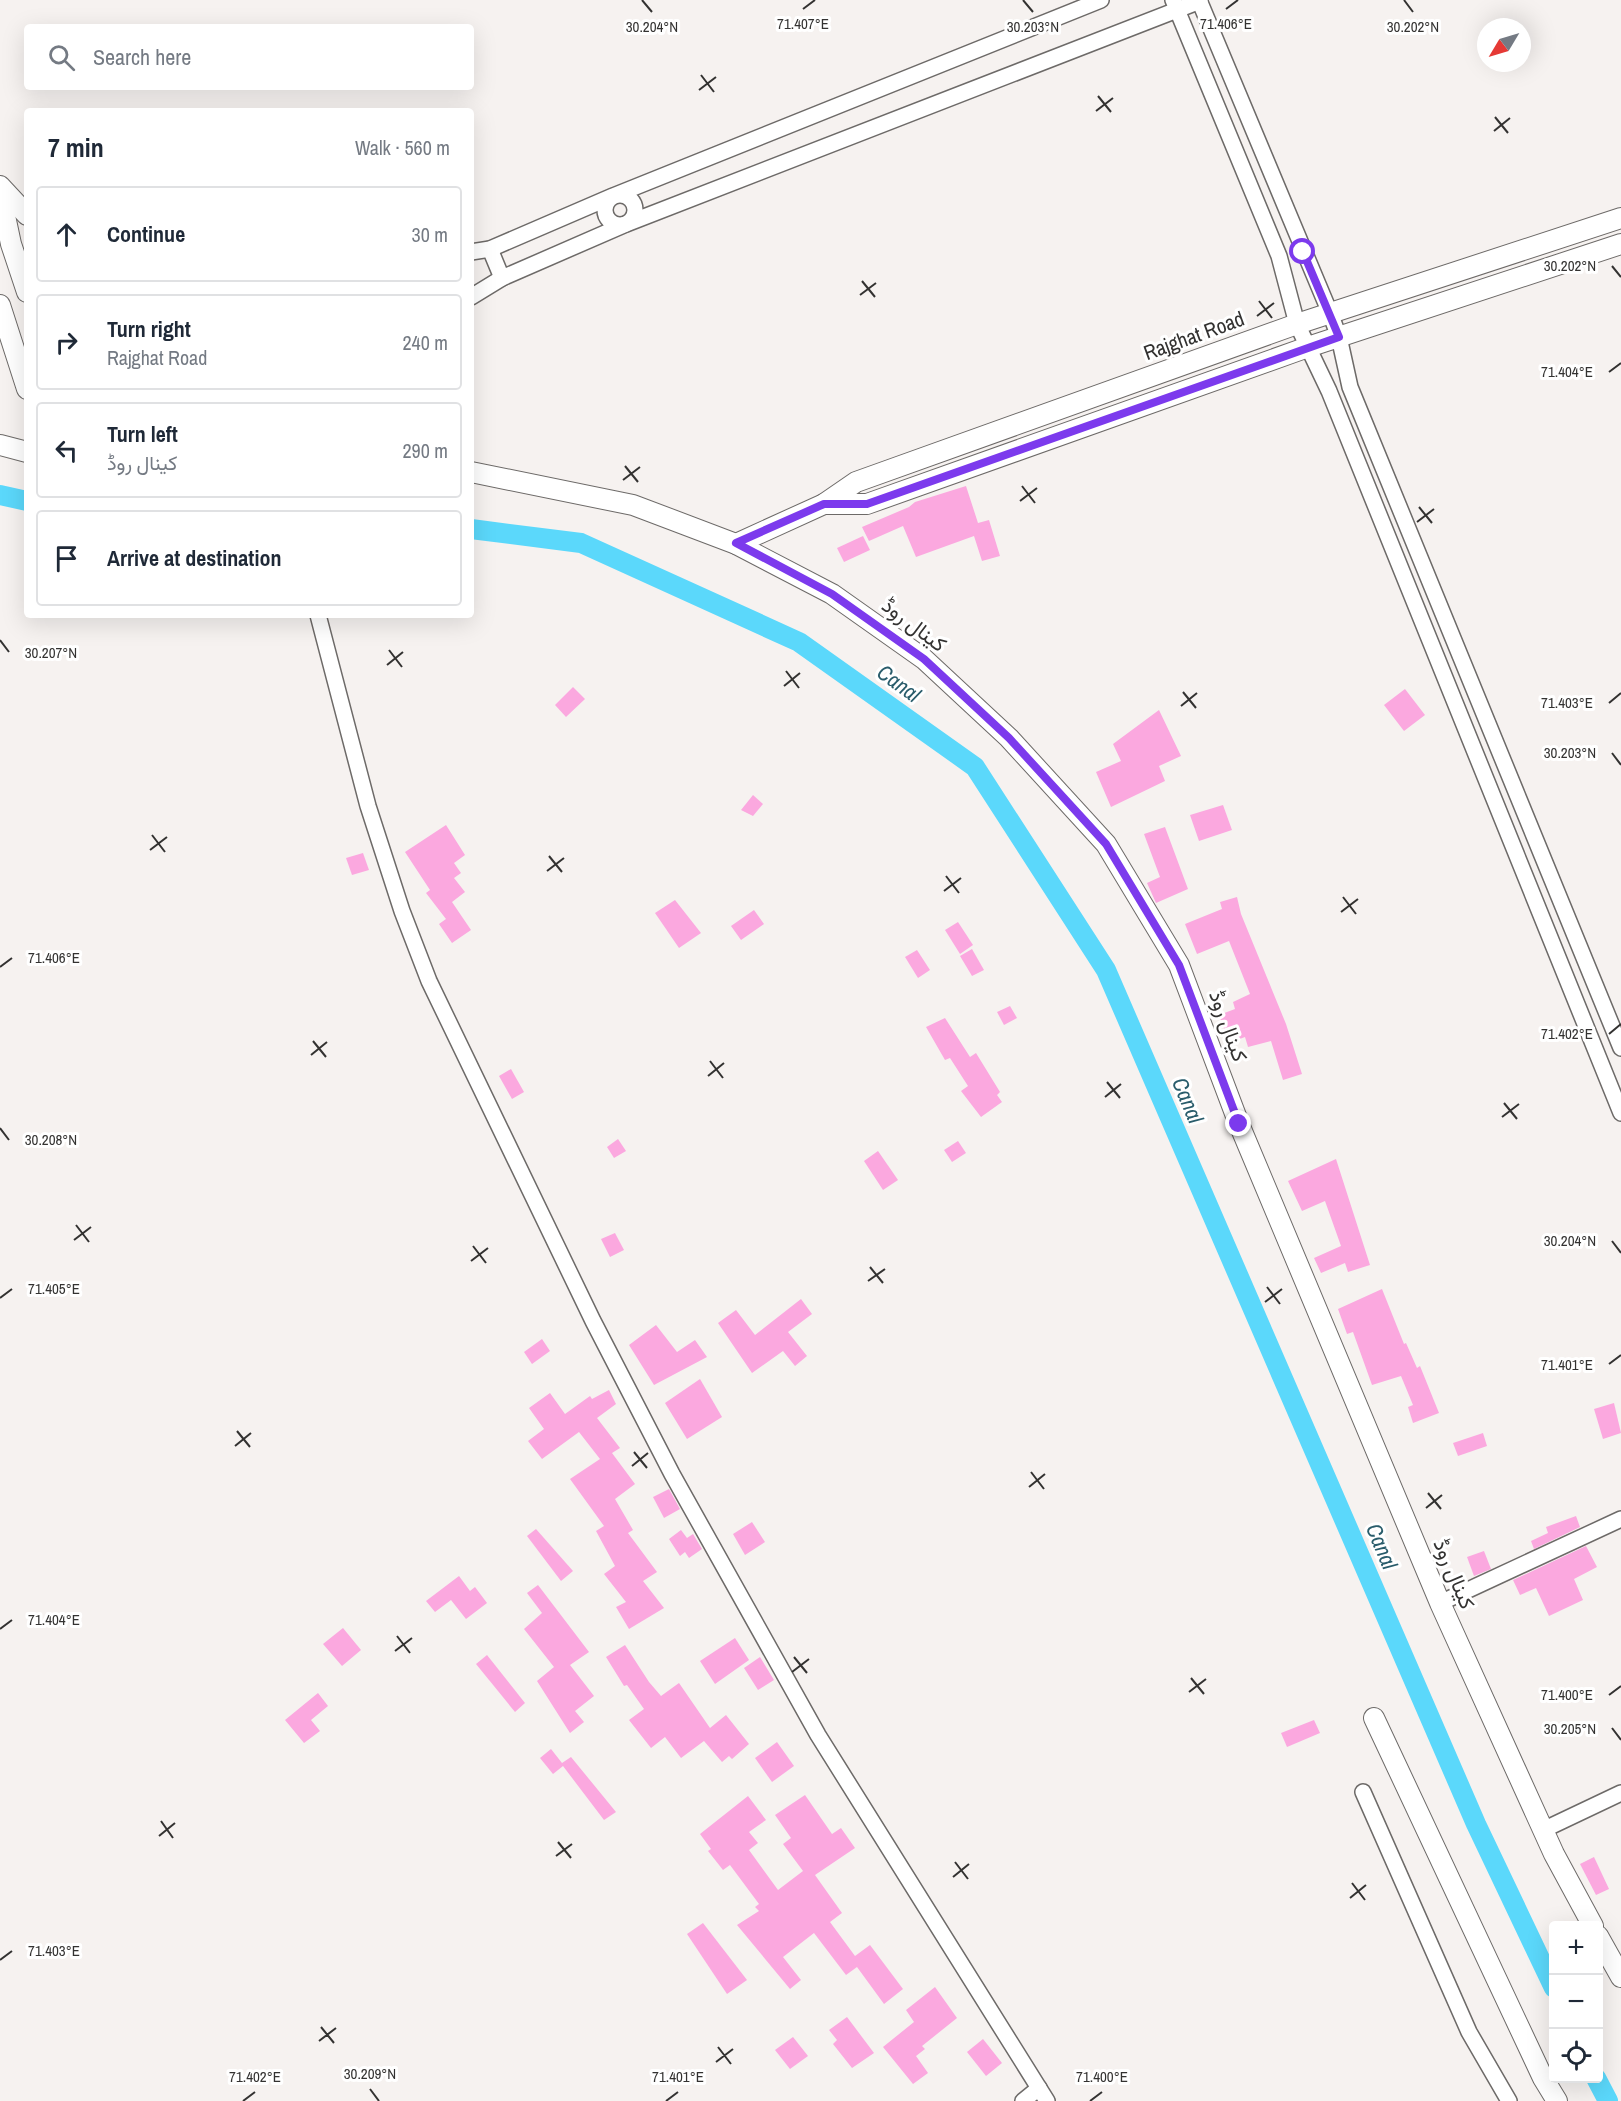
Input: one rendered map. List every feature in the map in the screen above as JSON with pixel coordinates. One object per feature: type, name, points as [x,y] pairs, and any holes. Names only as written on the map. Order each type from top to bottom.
[{"type":"street","points":[[474,252],[490,249],[613,195],[1101,0]]},
{"type":"street","points":[[474,295],[501,278],[626,224],[1175,5],[1199,0],[1330,313],[1339,337],[1350,387],[1621,1048]]},
{"type":"street","points":[[1175,5],[1279,256],[1297,324],[1329,391],[1621,1113]]},
{"type":"street","points":[[1230,139],[1252,128]]},
{"type":"street","points":[[0,186],[24,212]]},
{"type":"street","points":[[0,192],[11,244],[24,283]]},
{"type":"street","points":[[613,195],[625,195],[634,203],[634,215],[626,224],[614,224],[605,216],[605,204],[613,195]]},
{"type":"street","name":"Rajghat Road","points":[[736,543],[824,504],[856,483],[1297,324],[1621,218]]},
{"type":"street","name":"Rajghat Road","points":[[824,504],[867,504],[1308,347],[1621,244]]},
{"type":"street","points":[[490,249],[501,278]]},
{"type":"street","points":[[0,305],[24,380]]},
{"type":"street","points":[[1351,449],[1373,440]]},
{"type":"street","points":[[0,445],[24,451]]},
{"type":"street","name":"کینال روڈ","points":[[474,473],[633,505],[736,543],[832,594],[924,659],[1009,738],[1106,844],[1179,965],[1239,1124],[1440,1603],[1543,1830],[1590,1921]]},
{"type":"street","points":[[319,618],[368,806],[402,911],[429,981],[593,1321],[672,1474],[818,1735],[1043,2095],[1023,2101]]},
{"type":"street","points":[[1564,974],[1588,966]]},
{"type":"street","points":[[1578,1008],[1601,1000]]},
{"type":"street","points":[[1440,1603],[1621,1520]]},
{"type":"street","points":[[1374,1718],[1543,2078],[1557,2101]]},
{"type":"street","points":[[1363,1792],[1469,2032],[1509,2101]]},
{"type":"street","points":[[1543,1830],[1621,1793]]},
{"type":"street","points":[[1603,1943],[1621,1977]]},
{"type":"building","points":[[966,486],[978,523],[989,520],[1000,556],[982,561],[974,536],[916,557],[903,526],[869,541],[862,527],[909,507],[915,502]]},
{"type":"building","points":[[863,536],[870,550],[844,562],[837,548]]},
{"type":"building","points":[[573,687],[585,699],[566,717],[555,705]]},
{"type":"building","points":[[1405,689],[1425,715],[1404,731],[1384,705]]},
{"type":"building","points":[[1159,710],[1181,756],[1159,766],[1165,781],[1111,807],[1096,772],[1121,761],[1113,744]]},
{"type":"building","points":[[753,795],[763,804],[753,816],[741,810]]},
{"type":"building","points":[[1223,805],[1232,830],[1199,841],[1190,815]]},
{"type":"building","points":[[446,825],[465,855],[454,863],[461,873],[454,878],[465,892],[452,902],[471,930],[452,943],[439,924],[446,919],[426,893],[430,890],[405,852]]},
{"type":"building","points":[[1165,827],[1188,889],[1156,903],[1147,883],[1160,877],[1144,834]]},
{"type":"building","points":[[363,853],[369,870],[352,875],[346,858]]},
{"type":"building","points":[[1237,897],[1241,914],[1286,1024],[1302,1074],[1283,1080],[1271,1041],[1248,1047],[1245,1037],[1229,1043],[1219,1015],[1235,1009],[1233,1002],[1250,994],[1229,941],[1197,954],[1185,924],[1222,909],[1220,902]]},
{"type":"building","points":[[675,900],[701,933],[679,948],[655,913]]},
{"type":"building","points":[[754,910],[764,924],[741,940],[731,926]]},
{"type":"building","points":[[958,922],[973,945],[960,954],[945,930]]},
{"type":"building","points":[[972,949],[984,970],[972,976],[960,956]]},
{"type":"building","points":[[917,950],[930,970],[918,978],[905,957]]},
{"type":"building","points":[[1010,1006],[1017,1018],[1004,1025],[997,1012]]},
{"type":"building","points":[[945,1018],[970,1057],[976,1053],[1000,1092],[997,1095],[1002,1102],[981,1117],[961,1091],[968,1086],[950,1058],[945,1060],[926,1027]]},
{"type":"building","points":[[511,1069],[524,1092],[512,1099],[499,1076]]},
{"type":"building","points":[[618,1139],[626,1151],[614,1158],[607,1147]]},
{"type":"building","points":[[958,1141],[966,1153],[952,1162],[944,1150]]},
{"type":"building","points":[[878,1151],[898,1180],[883,1190],[864,1161]]},
{"type":"building","points":[[1336,1159],[1370,1265],[1348,1272],[1345,1263],[1321,1273],[1314,1258],[1341,1246],[1325,1201],[1302,1211],[1288,1181]]},
{"type":"building","points":[[615,1233],[624,1250],[610,1257],[601,1239]]},
{"type":"building","points":[[1382,1289],[1404,1344],[1406,1343],[1417,1368],[1420,1366],[1439,1413],[1413,1423],[1408,1407],[1413,1405],[1401,1376],[1372,1385],[1353,1332],[1347,1334],[1338,1309]]},
{"type":"building","points":[[801,1299],[812,1314],[788,1332],[807,1356],[795,1366],[783,1351],[752,1373],[718,1323],[736,1310],[755,1335]]},
{"type":"building","points":[[656,1325],[677,1352],[695,1340],[707,1357],[654,1385],[629,1345]]},
{"type":"building","points":[[542,1339],[550,1351],[532,1364],[524,1352]]},
{"type":"building","points":[[700,1379],[722,1417],[687,1439],[665,1403]]},
{"type":"building","points":[[609,1390],[616,1404],[597,1418],[620,1448],[612,1453],[635,1484],[615,1499],[633,1530],[628,1533],[657,1572],[643,1581],[664,1608],[629,1629],[616,1607],[626,1602],[604,1574],[615,1566],[596,1531],[604,1526],[570,1479],[600,1459],[579,1432],[542,1459],[528,1441],[544,1429],[529,1408],[550,1393],[565,1414],[590,1396],[592,1399]]},
{"type":"building","points":[[1614,1403],[1621,1433],[1603,1439],[1594,1409]]},
{"type":"building","points":[[1483,1433],[1487,1446],[1458,1456],[1453,1443]]},
{"type":"building","points":[[669,1489],[680,1509],[664,1518],[653,1497]]},
{"type":"building","points":[[1576,1516],[1580,1527],[1534,1549],[1531,1541],[1548,1533],[1546,1527]]},
{"type":"building","points":[[752,1522],[765,1542],[745,1555],[733,1534]]},
{"type":"building","points":[[536,1529],[573,1571],[561,1581],[527,1536]]},
{"type":"building","points":[[681,1530],[687,1538],[693,1534],[702,1549],[689,1558],[685,1552],[680,1556],[669,1539]]},
{"type":"building","points":[[1586,1546],[1597,1567],[1574,1579],[1583,1600],[1549,1616],[1536,1588],[1520,1595],[1513,1580]]},
{"type":"building","points":[[1484,1551],[1491,1569],[1474,1576],[1467,1557]]},
{"type":"building","points":[[459,1576],[470,1591],[475,1587],[487,1603],[466,1619],[451,1600],[435,1612],[426,1601]]},
{"type":"building","points":[[538,1585],[589,1652],[570,1665],[594,1696],[575,1711],[584,1722],[570,1733],[537,1681],[554,1667],[524,1629],[542,1613],[527,1593]]},
{"type":"building","points":[[343,1628],[361,1650],[342,1666],[323,1644]]},
{"type":"building","points":[[735,1638],[749,1660],[715,1684],[700,1661]]},
{"type":"building","points":[[625,1645],[661,1696],[679,1683],[710,1728],[726,1715],[749,1744],[732,1759],[729,1756],[722,1762],[704,1741],[681,1758],[665,1737],[651,1748],[629,1720],[644,1709],[627,1685],[624,1686],[606,1657]]},
{"type":"building","points":[[487,1655],[525,1703],[515,1712],[476,1664]]},
{"type":"building","points":[[760,1657],[774,1680],[758,1690],[744,1668]]},
{"type":"building","points":[[318,1693],[328,1706],[311,1720],[320,1731],[304,1743],[285,1720]]},
{"type":"building","points":[[1314,1720],[1320,1733],[1287,1747],[1281,1733]]},
{"type":"building","points":[[777,1742],[794,1766],[772,1782],[755,1758]]},
{"type":"building","points":[[551,1749],[562,1763],[571,1757],[616,1812],[604,1820],[563,1766],[553,1774],[540,1758]]},
{"type":"building","points":[[805,1795],[832,1834],[841,1828],[855,1848],[815,1875],[842,1913],[830,1922],[855,1956],[870,1945],[903,1989],[884,2004],[857,1967],[846,1975],[814,1933],[783,1957],[801,1980],[790,1989],[737,1925],[759,1911],[755,1907],[759,1904],[730,1865],[723,1870],[708,1851],[711,1849],[700,1834],[748,1796],[766,1820],[749,1832],[758,1843],[749,1850],[778,1890],[803,1871],[783,1844],[791,1838],[775,1815]]},
{"type":"building","points":[[1594,1857],[1609,1889],[1596,1895],[1580,1864]]},
{"type":"building","points":[[703,1923],[747,1980],[727,1994],[687,1934]]},
{"type":"building","points":[[935,1987],[957,2018],[922,2046],[925,2049],[916,2056],[928,2073],[913,2084],[883,2047],[914,2022],[906,2010]]},
{"type":"building","points":[[847,2017],[874,2053],[852,2068],[833,2044],[837,2040],[829,2030]]},
{"type":"building","points":[[793,2037],[808,2056],[790,2069],[775,2050]]},
{"type":"building","points":[[983,2039],[1002,2063],[986,2076],[967,2052]]},
{"type":"waterway","name":"Canal","points":[[0,495],[24,500]]},
{"type":"waterway","name":"Canal","points":[[474,529],[581,543],[799,642],[975,767],[1106,970],[1476,1824],[1549,1977]]},
{"type":"waterway","name":"Canal","points":[[1599,2083],[1608,2101]]},
{"type":"route","points":[[1239,1124],[1179,965],[1106,844],[1009,738],[924,659],[832,594],[736,543],[824,504],[867,504],[1339,337],[1303,252]]}]
